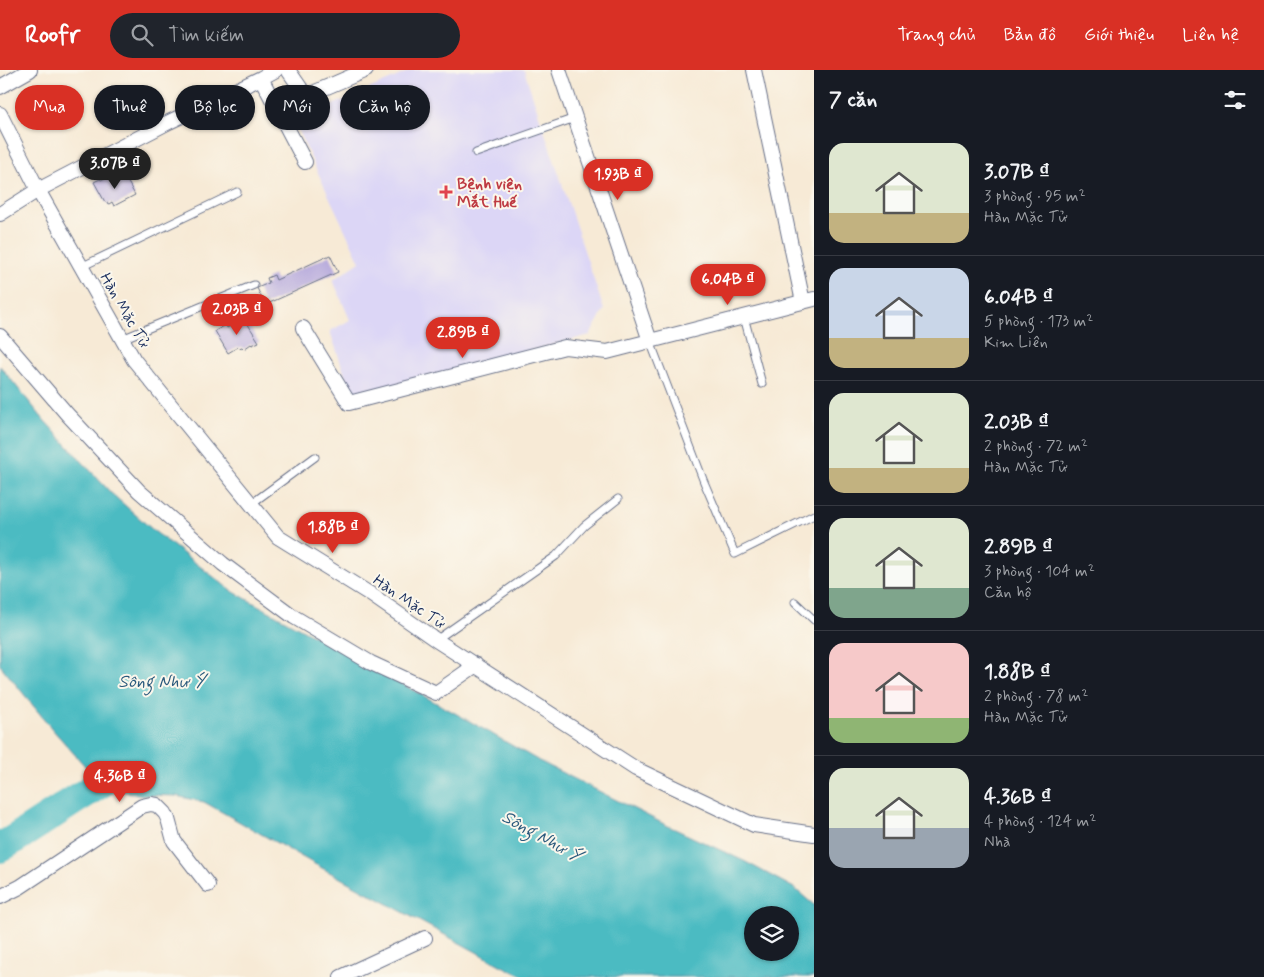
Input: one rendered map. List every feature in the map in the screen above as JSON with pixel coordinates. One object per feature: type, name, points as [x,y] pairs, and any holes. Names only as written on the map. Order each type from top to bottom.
[{"type":"street","points":[[0,87],[30,70]]},
{"type":"street","points":[[0,214],[38,190],[169,122],[276,70]]},
{"type":"street","points":[[288,70],[306,96],[366,70]]},
{"type":"street","points":[[559,70],[650,341]]},
{"type":"street","points":[[303,328],[349,403],[565,347],[607,352],[809,300],[754,70]]},
{"type":"street","points":[[261,78],[305,162]]},
{"type":"street","name":"Hàn Mặc Tử","points":[[0,114],[38,190],[134,360],[278,537],[370,594],[436,640],[636,769],[754,824],[814,834]]},
{"type":"street","points":[[0,336],[67,414],[139,491],[223,564],[294,617],[371,663],[436,693],[476,665]]},
{"type":"street","points":[[0,897],[20,887],[142,806],[151,804],[157,805],[165,813],[174,841],[208,885]]},
{"type":"street","points":[[341,977],[425,938]]},
{"type":"lane","points":[[476,153],[575,118]]},
{"type":"lane","points":[[81,266],[236,192]]},
{"type":"lane","points":[[122,339],[254,285]]},
{"type":"lane","points":[[744,317],[762,384]]},
{"type":"lane","points":[[650,341],[734,554],[814,515]]},
{"type":"lane","points":[[251,504],[315,457]]},
{"type":"lane","points":[[436,640],[556,556],[584,526],[618,499]]},
{"type":"lane","points":[[795,602],[814,620]]},
{"type":"shaded area","name":"Bệnh viện Mắt Huế","points":[[412,70],[524,70],[604,310],[590,335],[352,396],[330,331],[350,320],[333,280],[360,262],[298,130],[330,130],[330,106],[340,102],[340,130],[430,130],[430,85],[378,85]]},
{"type":"water","name":"Sông Như Ý","points":[[0,366],[44,420],[111,493],[154,531],[232,591],[541,762],[666,825],[744,861],[794,888],[814,905],[814,977],[525,977],[204,802],[176,796],[143,795],[117,790],[85,766],[0,665]]},
{"type":"building","points":[[111,175],[114,180],[124,175],[135,195],[114,206],[112,202],[109,204],[105,202],[94,182]]},
{"type":"building","points":[[330,255],[338,272],[265,305],[257,288],[269,283],[267,278],[274,275],[276,280]]},
{"type":"building","points":[[244,318],[259,342],[251,344],[244,349],[238,347],[228,353],[215,331],[226,325],[227,328]]},
{"type":"waterway","points":[[0,848],[139,760]]},
{"type":"place","name":"Bệnh viện Mắt Huế","points":[[446,192]]}]
